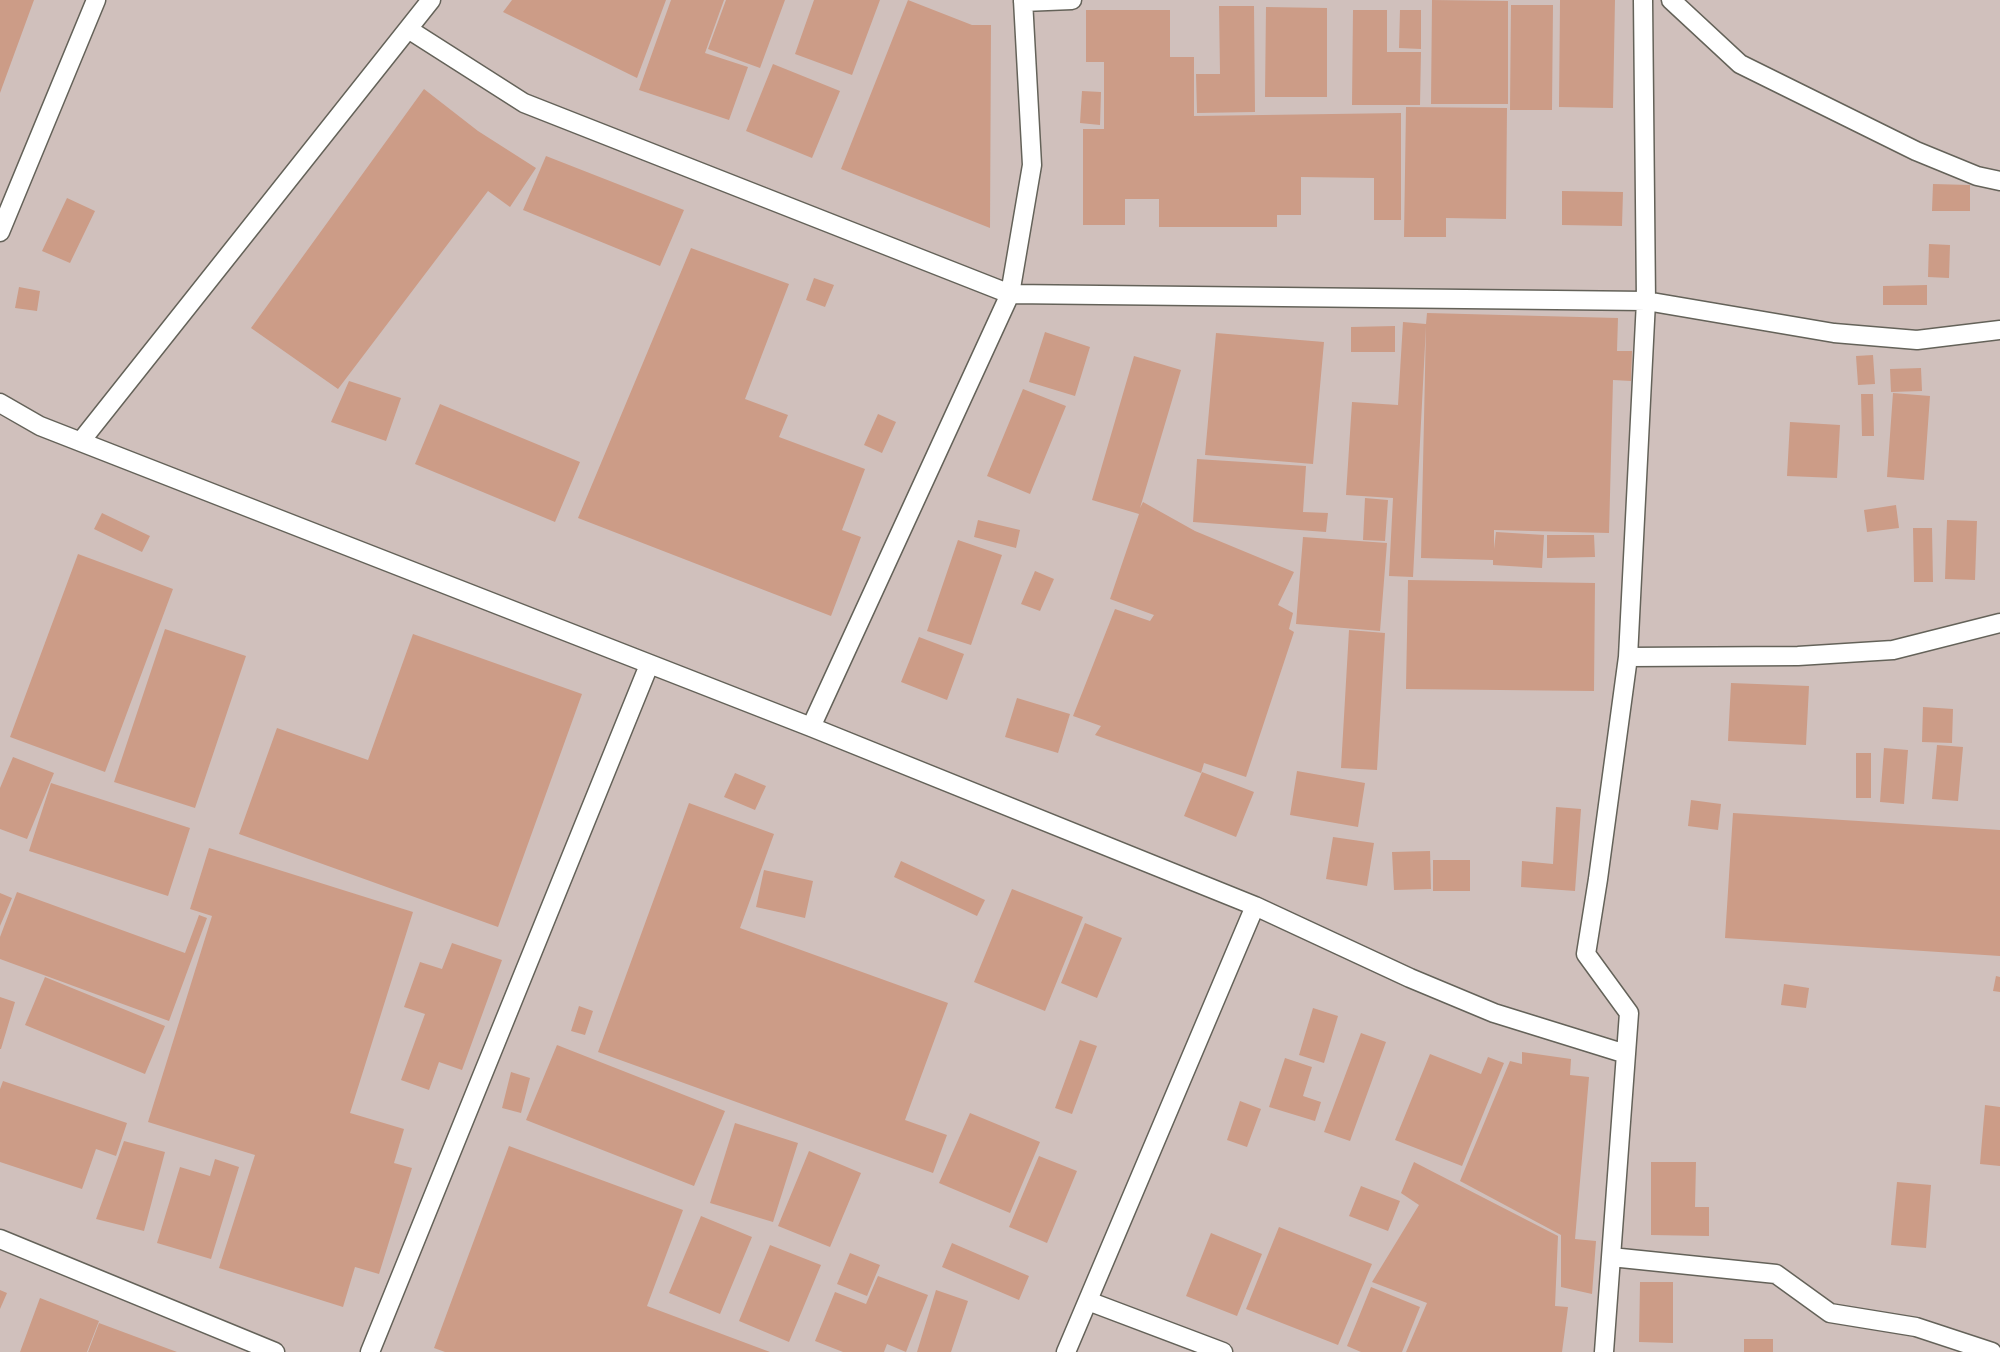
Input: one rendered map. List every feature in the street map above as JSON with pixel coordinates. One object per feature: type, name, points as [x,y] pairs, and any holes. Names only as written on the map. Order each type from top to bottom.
[{"type":"lane","points":[[0,232],[96,0]]},
{"type":"lane","points":[[81,441],[431,0]]},
{"type":"lane","points":[[811,727],[1010,294],[1032,165],[1023,1],[1072,0]]},
{"type":"lane","points":[[1604,1352],[1629,1013],[1586,954],[1628,657],[1646,301],[1643,0]]},
{"type":"lane","points":[[1671,0],[1740,64],[1916,152],[1977,176],[2000,181]]},
{"type":"lane","points":[[408,29],[524,104],[1010,294],[1646,301],[1834,333],[1917,340],[2000,330]]},
{"type":"lane","points":[[0,403],[40,426],[811,727],[1255,906],[1410,978],[1494,1013],[1626,1054]]},
{"type":"lane","points":[[1628,657],[1798,656],[1893,650],[2000,623]]},
{"type":"lane","points":[[370,1352],[649,665]]},
{"type":"lane","points":[[1066,1352],[1255,906]]},
{"type":"lane","points":[[0,1239],[275,1352]]},
{"type":"lane","points":[[1611,1257],[1776,1274],[1830,1313],[1916,1328],[1992,1352]]},
{"type":"lane","points":[[1088,1301],[1223,1352]]},
{"type":"shaded area","points":[[0,0],[2000,0],[2000,1352],[0,1352]]},
{"type":"building","points":[[0,0],[34,0],[0,93]]},
{"type":"building","points":[[512,0],[666,0],[637,78],[503,12]]},
{"type":"building","points":[[671,0],[724,0],[705,53],[748,67],[729,120],[639,90]]},
{"type":"building","points":[[726,0],[785,0],[760,68],[708,49]]},
{"type":"building","points":[[814,0],[880,0],[852,75],[795,54]]},
{"type":"building","points":[[908,0],[972,25],[991,25],[990,228],[841,169]]},
{"type":"building","points":[[1432,0],[1508,1],[1508,104],[1431,104]]},
{"type":"building","points":[[1560,0],[1615,0],[1613,108],[1559,107]]},
{"type":"building","points":[[1511,5],[1553,5],[1552,110],[1510,110]]},
{"type":"building","points":[[1219,6],[1254,6],[1255,112],[1197,113],[1196,74],[1220,74]]},
{"type":"building","points":[[1266,7],[1327,8],[1327,97],[1265,97]]},
{"type":"building","points":[[1086,10],[1170,10],[1170,57],[1194,57],[1194,116],[1401,113],[1401,220],[1374,220],[1374,178],[1301,177],[1301,215],[1277,215],[1277,227],[1159,227],[1159,199],[1125,199],[1125,225],[1083,225],[1083,129],[1104,129],[1104,62],[1086,62]]},
{"type":"building","points":[[1353,10],[1387,10],[1387,52],[1421,52],[1420,105],[1352,105]]},
{"type":"building","points":[[1400,10],[1421,10],[1421,49],[1399,48]]},
{"type":"building","points":[[773,64],[840,91],[812,158],[746,131]]},
{"type":"building","points":[[424,89],[478,131],[536,168],[510,207],[488,191],[338,389],[251,328]]},
{"type":"building","points":[[1082,91],[1101,92],[1100,125],[1080,123]]},
{"type":"building","points":[[1406,107],[1507,108],[1506,219],[1446,218],[1446,237],[1404,237]]},
{"type":"building","points":[[546,156],[684,210],[660,266],[523,210]]},
{"type":"building","points":[[1933,184],[1970,185],[1970,211],[1932,211]]},
{"type":"building","points":[[1562,191],[1623,192],[1622,226],[1562,225]]},
{"type":"building","points":[[67,198],[95,211],[70,263],[42,251]]},
{"type":"building","points":[[1929,244],[1950,245],[1949,278],[1928,277]]},
{"type":"building","points":[[691,248],[789,284],[745,399],[788,415],[779,437],[865,469],[842,530],[861,537],[831,616],[578,518]]},
{"type":"building","points":[[814,278],[834,285],[825,307],[806,300]]},
{"type":"building","points":[[1927,285],[1927,305],[1883,305],[1883,286]]},
{"type":"building","points":[[19,287],[40,291],[37,311],[15,308]]},
{"type":"building","points":[[1427,313],[1618,318],[1617,351],[1632,351],[1631,381],[1613,380],[1609,533],[1494,530],[1494,549],[1496,532],[1544,535],[1542,568],[1493,565],[1493,560],[1421,558],[1426,326],[1413,577],[1389,576],[1393,498],[1346,495],[1352,402],[1398,405],[1403,322],[1426,324]]},
{"type":"building","points":[[1395,326],[1395,352],[1351,352],[1351,327]]},
{"type":"building","points":[[1045,332],[1090,347],[1075,396],[1029,382]]},
{"type":"building","points":[[1216,333],[1324,342],[1313,464],[1205,455]]},
{"type":"building","points":[[1873,355],[1875,384],[1858,385],[1856,356]]},
{"type":"building","points":[[1134,356],[1181,370],[1140,508],[1143,502],[1195,531],[1294,572],[1278,605],[1293,613],[1289,629],[1294,632],[1246,777],[1204,763],[1201,773],[1095,735],[1101,726],[1073,716],[1115,609],[1150,621],[1154,615],[1110,599],[1139,514],[1092,500]]},
{"type":"building","points":[[1921,368],[1922,391],[1891,392],[1890,369]]},
{"type":"building","points":[[349,381],[401,398],[386,441],[331,422]]},
{"type":"building","points":[[1023,389],[1066,406],[1030,494],[987,476]]},
{"type":"building","points":[[1893,393],[1930,396],[1924,480],[1887,477]]},
{"type":"building","points":[[1861,394],[1873,394],[1874,436],[1862,436]]},
{"type":"building","points":[[440,404],[580,462],[555,522],[415,464]]},
{"type":"building","points":[[878,414],[896,422],[882,453],[864,445]]},
{"type":"building","points":[[1790,422],[1840,425],[1837,478],[1787,476]]},
{"type":"building","points":[[1197,459],[1306,466],[1303,512],[1328,513],[1326,532],[1193,522]]},
{"type":"building","points":[[1365,498],[1388,500],[1385,541],[1363,540]]},
{"type":"building","points":[[1896,505],[1899,528],[1867,532],[1864,510]]},
{"type":"building","points":[[102,513],[150,536],[142,552],[94,529]]},
{"type":"building","points":[[978,520],[1020,530],[1016,548],[974,537]]},
{"type":"building","points":[[1947,520],[1977,521],[1975,580],[1945,579]]},
{"type":"building","points":[[1913,528],[1932,528],[1933,582],[1914,582]]},
{"type":"building","points":[[1547,535],[1594,535],[1595,557],[1547,558]]},
{"type":"building","points":[[1303,537],[1387,543],[1380,631],[1296,624]]},
{"type":"building","points":[[958,540],[1002,555],[971,645],[927,631]]},
{"type":"building","points":[[78,554],[173,589],[105,772],[10,737]]},
{"type":"building","points":[[1035,571],[1054,579],[1040,611],[1021,604]]},
{"type":"building","points":[[1408,580],[1595,583],[1594,691],[1406,689]]},
{"type":"building","points":[[165,629],[246,656],[195,808],[114,782]]},
{"type":"building","points":[[1349,630],[1385,633],[1377,770],[1341,768]]},
{"type":"building","points":[[413,634],[582,694],[498,927],[239,834],[277,728],[368,760]]},
{"type":"building","points":[[919,637],[964,654],[947,700],[901,682]]},
{"type":"building","points":[[1731,683],[1809,686],[1806,745],[1728,741]]},
{"type":"building","points":[[1017,698],[1070,714],[1058,753],[1005,737]]},
{"type":"building","points":[[1923,707],[1953,709],[1952,743],[1922,742]]},
{"type":"building","points":[[1937,745],[1963,747],[1958,801],[1932,799]]},
{"type":"building","points":[[1884,748],[1908,750],[1904,804],[1880,802]]},
{"type":"building","points":[[1856,753],[1871,753],[1871,798],[1856,798]]},
{"type":"building","points":[[13,757],[54,773],[27,839],[0,829],[0,788]]},
{"type":"building","points":[[1297,771],[1365,783],[1358,827],[1290,815]]},
{"type":"building","points":[[1202,772],[1254,792],[1236,837],[1184,816]]},
{"type":"building","points":[[735,773],[766,786],[755,810],[724,797]]},
{"type":"building","points":[[51,783],[190,828],[168,896],[29,851]]},
{"type":"building","points":[[1691,800],[1721,804],[1718,830],[1688,826]]},
{"type":"building","points":[[689,803],[774,834],[740,928],[948,1003],[905,1120],[947,1135],[933,1173],[598,1052]]},
{"type":"building","points":[[1556,807],[1581,809],[1575,891],[1521,887],[1522,861],[1553,864]]},
{"type":"building","points":[[1733,813],[2000,830],[2000,956],[1725,938]]},
{"type":"building","points":[[1333,837],[1374,843],[1367,886],[1326,879]]},
{"type":"building","points":[[209,848],[413,912],[350,1113],[404,1129],[394,1163],[412,1168],[379,1274],[355,1267],[343,1307],[219,1268],[255,1155],[148,1122],[212,916],[190,909]]},
{"type":"building","points":[[1430,851],[1431,889],[1394,890],[1392,852]]},
{"type":"building","points":[[1433,860],[1470,860],[1470,891],[1433,891]]},
{"type":"building","points":[[901,861],[985,900],[977,916],[894,877]]},
{"type":"building","points":[[764,870],[813,881],[805,918],[756,907]]},
{"type":"building","points":[[1012,889],[1083,917],[1045,1011],[974,982]]},
{"type":"building","points":[[17,892],[185,953],[199,915],[207,918],[169,1021],[0,959],[0,937]]},
{"type":"building","points":[[0,893],[12,898],[0,926]]},
{"type":"building","points":[[1085,923],[1122,938],[1097,998],[1061,983]]},
{"type":"building","points":[[452,943],[502,960],[462,1070],[439,1062],[429,1090],[401,1080],[425,1014],[404,1007],[420,962],[442,969]]},
{"type":"building","points":[[1996,976],[2000,977],[2000,992],[1993,991]]},
{"type":"building","points":[[45,977],[165,1026],[145,1074],[25,1025]]},
{"type":"building","points":[[1784,984],[1809,988],[1806,1008],[1781,1005]]},
{"type":"building","points":[[0,997],[15,1002],[1,1049],[0,1049]]},
{"type":"building","points":[[579,1006],[593,1011],[585,1035],[571,1031]]},
{"type":"building","points":[[1313,1008],[1338,1016],[1324,1063],[1299,1055]]},
{"type":"building","points":[[1361,1033],[1386,1042],[1350,1141],[1324,1132]]},
{"type":"building","points":[[1080,1040],[1097,1046],[1072,1114],[1055,1108]]},
{"type":"building","points":[[557,1045],[725,1111],[694,1186],[526,1120]]},
{"type":"building","points":[[1522,1052],[1571,1059],[1570,1075],[1589,1077],[1575,1239],[1596,1241],[1592,1294],[1561,1287],[1561,1235],[1460,1181],[1510,1061],[1522,1064]]},
{"type":"building","points":[[1430,1054],[1481,1074],[1488,1057],[1504,1063],[1462,1166],[1395,1140]]},
{"type":"building","points":[[1285,1058],[1312,1067],[1303,1096],[1321,1102],[1315,1121],[1269,1107]]},
{"type":"building","points":[[511,1072],[530,1078],[521,1113],[502,1108]]},
{"type":"building","points":[[3,1081],[127,1123],[116,1156],[96,1149],[82,1189],[0,1162],[0,1089]]},
{"type":"building","points":[[1240,1101],[1261,1109],[1247,1147],[1227,1140]]},
{"type":"building","points":[[1985,1105],[2000,1107],[2000,1166],[1980,1164]]},
{"type":"building","points":[[970,1113],[1040,1142],[1010,1213],[939,1183]]},
{"type":"building","points":[[735,1123],[798,1143],[773,1222],[710,1203]]},
{"type":"building","points":[[124,1141],[165,1152],[144,1231],[96,1219]]},
{"type":"building","points":[[509,1146],[683,1210],[647,1306],[770,1352],[445,1352],[434,1348]]},
{"type":"building","points":[[809,1151],[861,1173],[830,1247],[778,1226]]},
{"type":"building","points":[[1039,1156],[1077,1171],[1047,1243],[1009,1227]]},
{"type":"building","points":[[215,1159],[239,1167],[211,1259],[157,1243],[180,1167],[210,1176]]},
{"type":"building","points":[[1414,1162],[1558,1236],[1555,1306],[1568,1307],[1562,1352],[1406,1352],[1427,1303],[1372,1282],[1419,1205],[1401,1193]]},
{"type":"building","points":[[1651,1162],[1696,1162],[1695,1207],[1709,1207],[1709,1236],[1651,1235]]},
{"type":"building","points":[[1897,1182],[1931,1185],[1926,1248],[1891,1245]]},
{"type":"building","points":[[1361,1186],[1400,1201],[1388,1231],[1349,1216]]},
{"type":"building","points":[[701,1216],[752,1237],[720,1314],[669,1293]]},
{"type":"building","points":[[1279,1227],[1372,1264],[1338,1345],[1246,1309]]},
{"type":"building","points":[[1211,1233],[1262,1254],[1237,1316],[1186,1296]]},
{"type":"building","points":[[952,1243],[1029,1276],[1019,1300],[942,1267]]},
{"type":"building","points":[[770,1245],[821,1265],[789,1342],[739,1321]]},
{"type":"building","points":[[850,1253],[880,1265],[867,1296],[837,1284]]},
{"type":"building","points":[[878,1276],[928,1295],[906,1352],[887,1344],[884,1352],[843,1352],[815,1341],[835,1292],[866,1304]]},
{"type":"building","points":[[1640,1282],[1673,1282],[1673,1343],[1639,1342]]},
{"type":"building","points":[[1371,1287],[1420,1307],[1402,1352],[1361,1352],[1347,1346]]},
{"type":"building","points":[[0,1290],[7,1293],[0,1309]]},
{"type":"building","points":[[936,1290],[968,1301],[951,1352],[917,1352]]},
{"type":"building","points":[[40,1298],[99,1321],[87,1352],[20,1352]]},
{"type":"building","points":[[99,1323],[177,1352],[88,1352]]},
{"type":"building","points":[[1744,1339],[1773,1339],[1773,1352],[1744,1352]]}]
